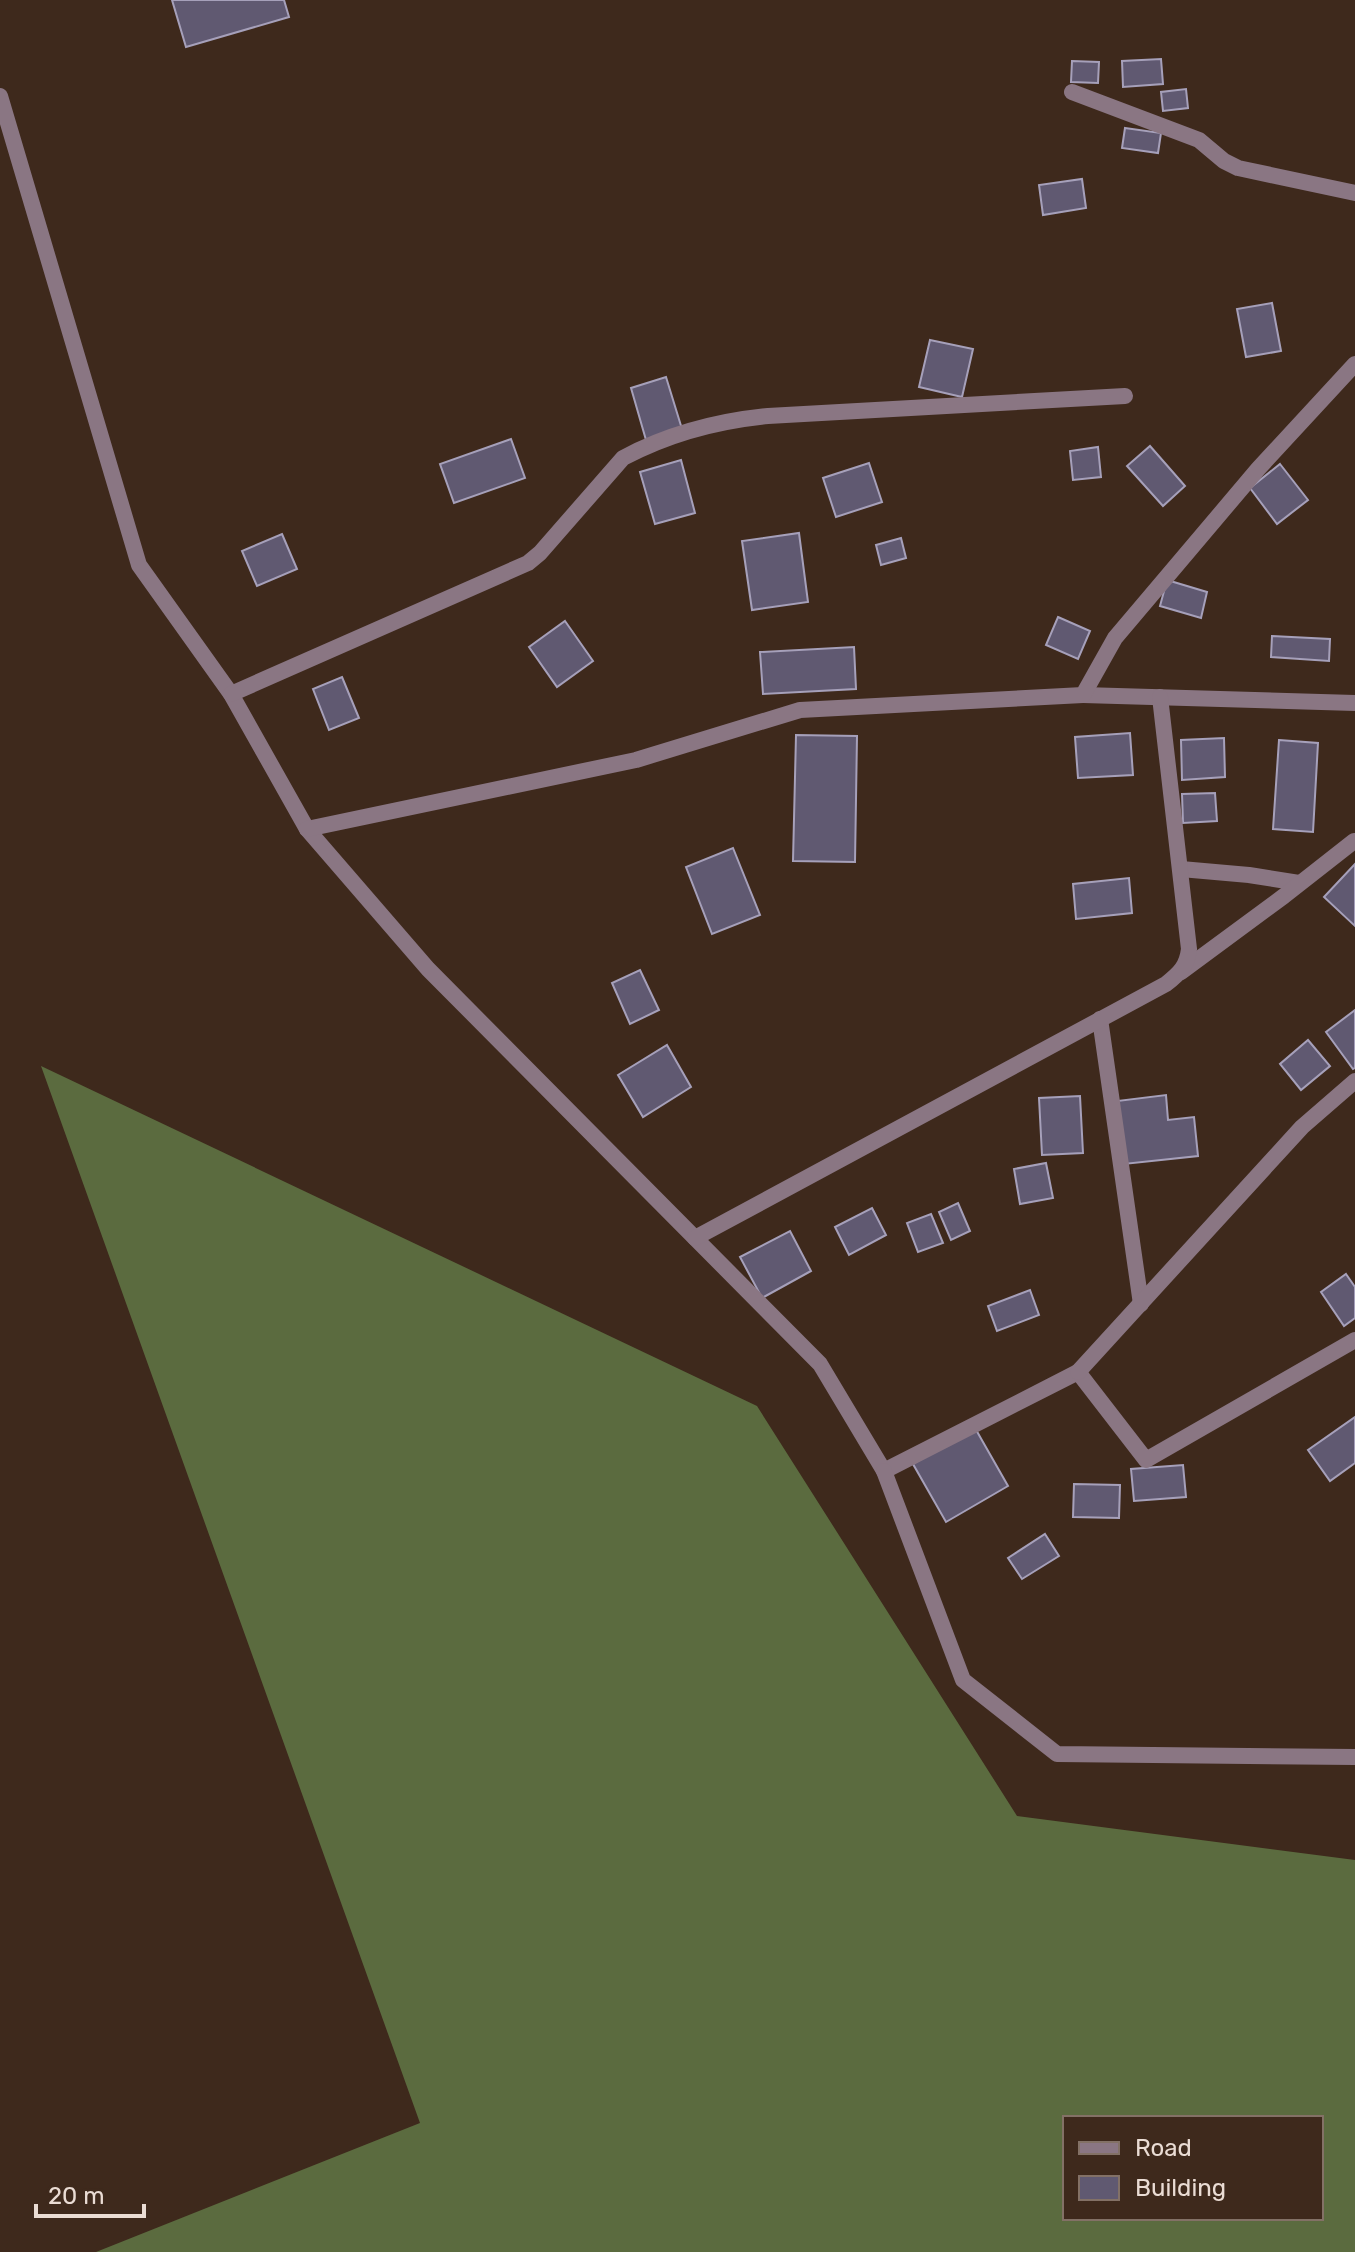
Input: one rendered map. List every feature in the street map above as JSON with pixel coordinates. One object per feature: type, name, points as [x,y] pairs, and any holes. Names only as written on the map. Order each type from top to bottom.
[{"type":"street","points":[[1072,92],[1199,140],[1224,161],[1238,168],[1355,193]]},
{"type":"street","points":[[0,96],[139,565],[231,694],[307,829],[428,969],[820,1364],[884,1471],[963,1680],[1057,1754],[1355,1757]]},
{"type":"street","points":[[1083,695],[1115,638],[1258,469],[1355,364]]},
{"type":"street","points":[[231,694],[528,563],[623,458],[703,426],[768,416],[1125,396]]},
{"type":"street","points":[[307,829],[636,760],[800,710],[1083,695],[1355,703]]},
{"type":"street","points":[[1160,697],[1189,949],[1188,962],[1180,973]]},
{"type":"street","points":[[695,1238],[1166,984],[1354,841]]},
{"type":"street","points":[[1181,869],[1299,883]]},
{"type":"street","points":[[1100,1019],[1141,1304]]},
{"type":"street","points":[[884,1471],[1078,1372],[1302,1127],[1355,1081]]},
{"type":"street","points":[[1078,1372],[1146,1460],[1355,1340]]},
{"type":"green space","points":[[41,1066],[757,1406],[1017,1816],[1355,1860],[1355,2252],[96,2252],[420,2123]]},
{"type":"building","points":[[172,0],[284,0],[289,17],[186,47]]},
{"type":"building","points":[[1161,59],[1163,84],[1123,87],[1122,61]]},
{"type":"building","points":[[1072,61],[1099,62],[1098,83],[1071,82]]},
{"type":"building","points":[[1186,89],[1188,108],[1163,111],[1161,92]]},
{"type":"building","points":[[1125,128],[1161,133],[1158,153],[1122,148]]},
{"type":"building","points":[[1082,179],[1086,208],[1043,215],[1039,185]]},
{"type":"building","points":[[1272,303],[1281,351],[1246,357],[1237,309]]},
{"type":"building","points":[[930,340],[973,349],[962,397],[919,387]]},
{"type":"building","points":[[666,377],[682,429],[646,440],[631,388]]},
{"type":"building","points":[[511,439],[525,478],[454,503],[440,464]]},
{"type":"building","points":[[1150,446],[1185,486],[1163,506],[1127,466]]},
{"type":"building","points":[[1098,447],[1101,477],[1073,480],[1070,451]]},
{"type":"building","points":[[681,460],[695,513],[655,524],[640,472]]},
{"type":"building","points":[[869,463],[882,502],[836,517],[823,478]]},
{"type":"building","points":[[1280,464],[1308,500],[1277,524],[1250,488]]},
{"type":"building","points":[[799,533],[808,602],[752,610],[742,541]]},
{"type":"building","points":[[282,534],[297,569],[257,586],[242,551]]},
{"type":"building","points":[[901,538],[906,558],[881,565],[876,545]]},
{"type":"building","points":[[1167,580],[1207,592],[1201,618],[1160,606]]},
{"type":"building","points":[[1058,617],[1090,631],[1078,659],[1046,645]]},
{"type":"building","points":[[565,621],[593,661],[557,687],[529,647]]},
{"type":"building","points":[[1272,636],[1330,639],[1329,661],[1271,657]]},
{"type":"building","points":[[854,647],[856,689],[763,694],[760,652]]},
{"type":"building","points":[[342,677],[359,718],[329,730],[313,689]]},
{"type":"building","points":[[1130,733],[1133,775],[1078,778],[1075,737]]},
{"type":"building","points":[[796,735],[857,736],[855,862],[793,861]]},
{"type":"building","points":[[1224,738],[1225,777],[1182,780],[1181,740]]},
{"type":"building","points":[[1279,740],[1318,743],[1313,832],[1273,829]]},
{"type":"building","points":[[1215,793],[1217,821],[1183,823],[1182,794]]},
{"type":"building","points":[[733,848],[760,915],[712,934],[686,867]]},
{"type":"building","points":[[1355,864],[1355,926],[1324,897]]},
{"type":"building","points":[[1129,878],[1132,913],[1076,919],[1073,884]]},
{"type":"building","points":[[640,970],[659,1010],[630,1024],[612,983]]},
{"type":"building","points":[[1355,1010],[1355,1068],[1353,1069],[1326,1032]]},
{"type":"building","points":[[1308,1040],[1330,1066],[1301,1090],[1280,1064]]},
{"type":"building","points":[[667,1045],[691,1087],[643,1117],[618,1075]]},
{"type":"building","points":[[1166,1095],[1168,1120],[1194,1117],[1198,1156],[1124,1164],[1117,1101]]},
{"type":"building","points":[[1080,1096],[1083,1153],[1042,1155],[1039,1098]]},
{"type":"building","points":[[1046,1163],[1053,1198],[1020,1204],[1014,1169]]},
{"type":"building","points":[[958,1203],[970,1231],[951,1240],[939,1212]]},
{"type":"building","points":[[872,1208],[886,1235],[849,1255],[835,1227]]},
{"type":"building","points":[[931,1214],[943,1243],[918,1252],[907,1223]]},
{"type":"building","points":[[790,1231],[811,1271],[762,1298],[740,1257]]},
{"type":"building","points":[[1346,1274],[1355,1287],[1355,1318],[1344,1326],[1321,1292]]},
{"type":"building","points":[[1030,1290],[1039,1315],[997,1331],[988,1306]]},
{"type":"building","points":[[1355,1417],[1355,1463],[1330,1481],[1308,1450]]},
{"type":"building","points":[[975,1428],[1008,1486],[946,1522],[913,1464]]},
{"type":"building","points":[[1183,1465],[1186,1497],[1134,1501],[1131,1469]]},
{"type":"building","points":[[1074,1484],[1120,1485],[1119,1518],[1073,1517]]},
{"type":"building","points":[[1045,1534],[1059,1556],[1022,1579],[1008,1558]]}]
